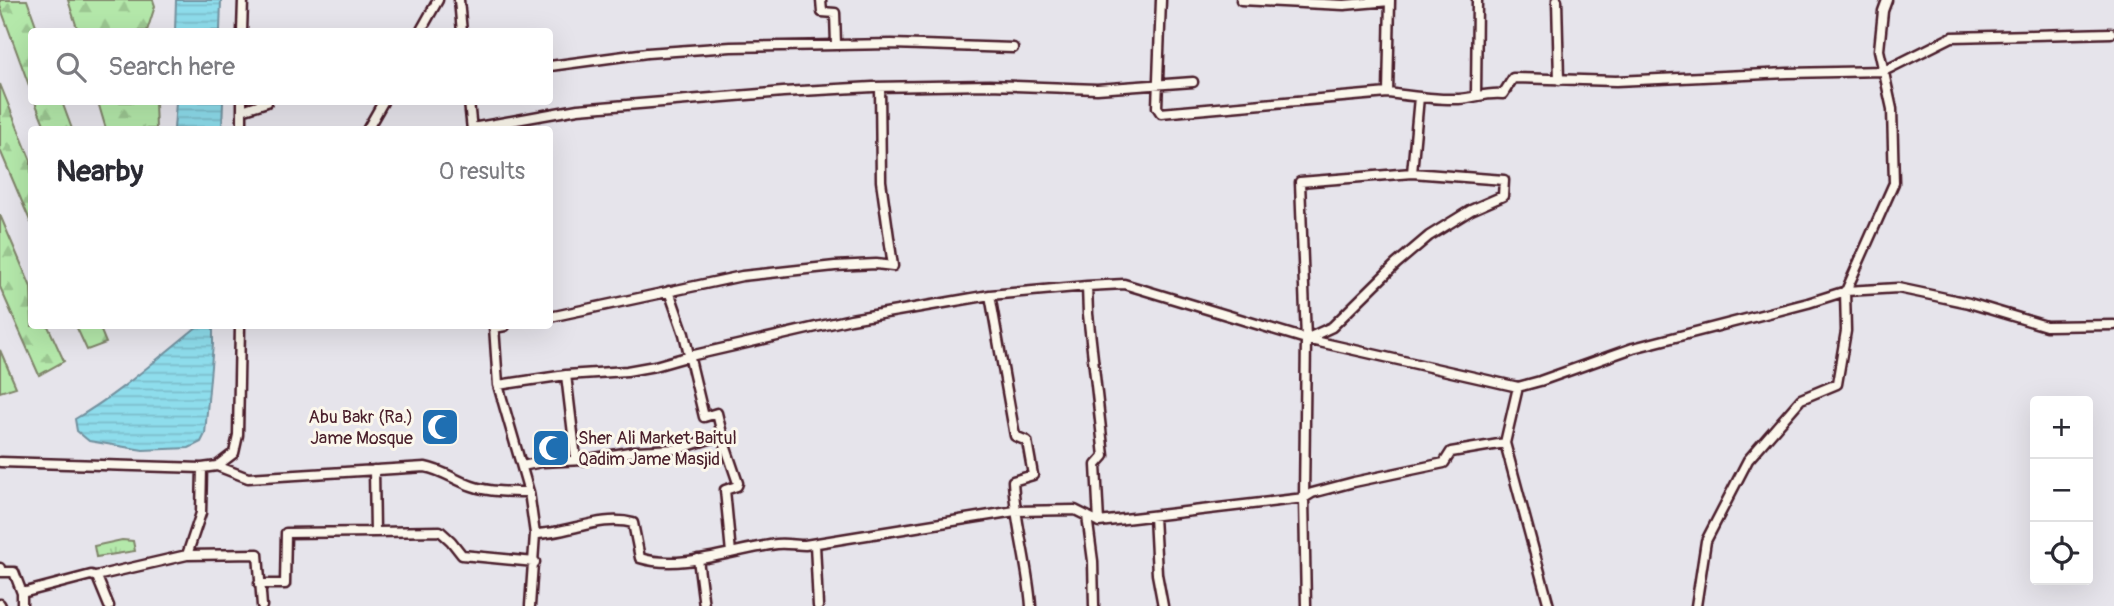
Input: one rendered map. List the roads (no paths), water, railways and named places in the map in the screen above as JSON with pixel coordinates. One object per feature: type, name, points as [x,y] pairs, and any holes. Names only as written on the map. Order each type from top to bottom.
[{"type":"street","points":[[242,28],[243,0]]},
{"type":"street","points":[[422,28],[438,0]]},
{"type":"street","points":[[459,0],[462,28]]},
{"type":"street","points":[[821,0],[822,12],[835,13],[836,44]]},
{"type":"street","points":[[1161,0],[1157,107],[1161,113],[1388,93],[1461,99],[1491,92],[1503,94],[1513,78],[1616,81],[1884,71],[1952,37],[2111,33]]},
{"type":"street","points":[[1241,0],[1344,5],[1390,1],[1388,93]]},
{"type":"street","points":[[1476,96],[1477,0]]},
{"type":"street","points":[[1557,0],[1559,80]]},
{"type":"street","points":[[1696,606],[1706,541],[1748,460],[1801,399],[1837,384],[1846,331],[1846,291],[1894,183],[1892,109],[1879,50],[1883,11],[1887,0]]},
{"type":"street","points":[[553,66],[686,50],[836,44],[1013,48]]},
{"type":"street","points":[[486,126],[548,113],[692,98],[880,87],[989,85],[1097,89],[1193,82]]},
{"type":"street","points":[[553,316],[742,276],[835,266],[892,266],[881,181],[880,87]]},
{"type":"street","points":[[1412,173],[1419,97]]},
{"type":"street","points":[[369,126],[381,105]]},
{"type":"street","points":[[469,105],[472,126]]},
{"type":"street","points":[[242,106],[242,126]]},
{"type":"street","points":[[1306,340],[1332,327],[1396,264],[1430,236],[1471,210],[1503,196],[1504,180],[1412,173],[1300,182],[1306,340],[1306,606]]},
{"type":"street","points":[[499,385],[566,375],[628,371],[850,319],[990,295],[1099,284],[1124,284],[1306,340],[1518,387],[1633,348],[1846,291],[1898,288],[1969,303],[2046,326],[2114,325]]},
{"type":"street","points":[[1087,286],[1104,456],[1096,466],[1099,522]]},
{"type":"street","points":[[669,291],[690,356],[704,416],[717,413],[737,482],[737,486],[725,490],[731,553]]},
{"type":"street","points":[[990,295],[1015,436],[1027,441],[1033,475],[1013,481],[1015,511],[1029,576],[1031,606]]},
{"type":"street","points":[[217,466],[234,453],[238,435],[240,329]]},
{"type":"street","points":[[494,329],[499,385],[529,492],[535,534],[530,606]]},
{"type":"street","points":[[566,375],[576,459]]},
{"type":"street","points":[[1518,387],[1505,443],[1549,606]]},
{"type":"street","points":[[522,466],[542,461],[584,460],[635,451],[678,449],[722,435]]},
{"type":"street","points":[[535,534],[550,534],[621,519],[633,523],[639,558],[652,562],[698,559],[779,544],[815,544],[1015,511],[1075,510],[1099,522],[1304,498],[1312,493],[1354,482],[1444,463],[1451,452],[1505,443]]},
{"type":"street","points":[[0,462],[202,468],[217,466],[248,478],[425,467],[484,489],[529,492]]},
{"type":"street","points":[[187,555],[201,513],[202,468]]},
{"type":"street","points":[[374,470],[375,532]]},
{"type":"street","points":[[1087,516],[1093,561],[1094,606]]},
{"type":"street","points":[[1154,516],[1157,574],[1163,606]]},
{"type":"street","points":[[259,584],[285,584],[286,533],[440,531],[462,555],[535,562]]},
{"type":"street","points":[[815,544],[818,606]]},
{"type":"street","points":[[22,593],[187,555],[258,554],[262,606]]},
{"type":"street","points":[[698,559],[704,606]]},
{"type":"street","points":[[0,571],[14,572],[22,593],[22,606]]},
{"type":"street","points":[[96,576],[102,583],[109,606]]},
{"type":"water","points":[[176,0],[221,0],[220,28],[175,28]]},
{"type":"water","points":[[176,105],[223,105],[222,126],[174,126]]},
{"type":"water","points":[[194,329],[213,329],[205,434],[201,442],[189,448],[143,450],[89,441],[77,431],[75,419],[123,387]]},
{"type":"place","name":"Abu Bakr (Ra.) Jame Mosque","points":[[440,427]]},
{"type":"place","name":"Sher Ali Market Baitul Qadim Jame Masjid","points":[[551,448]]}]
